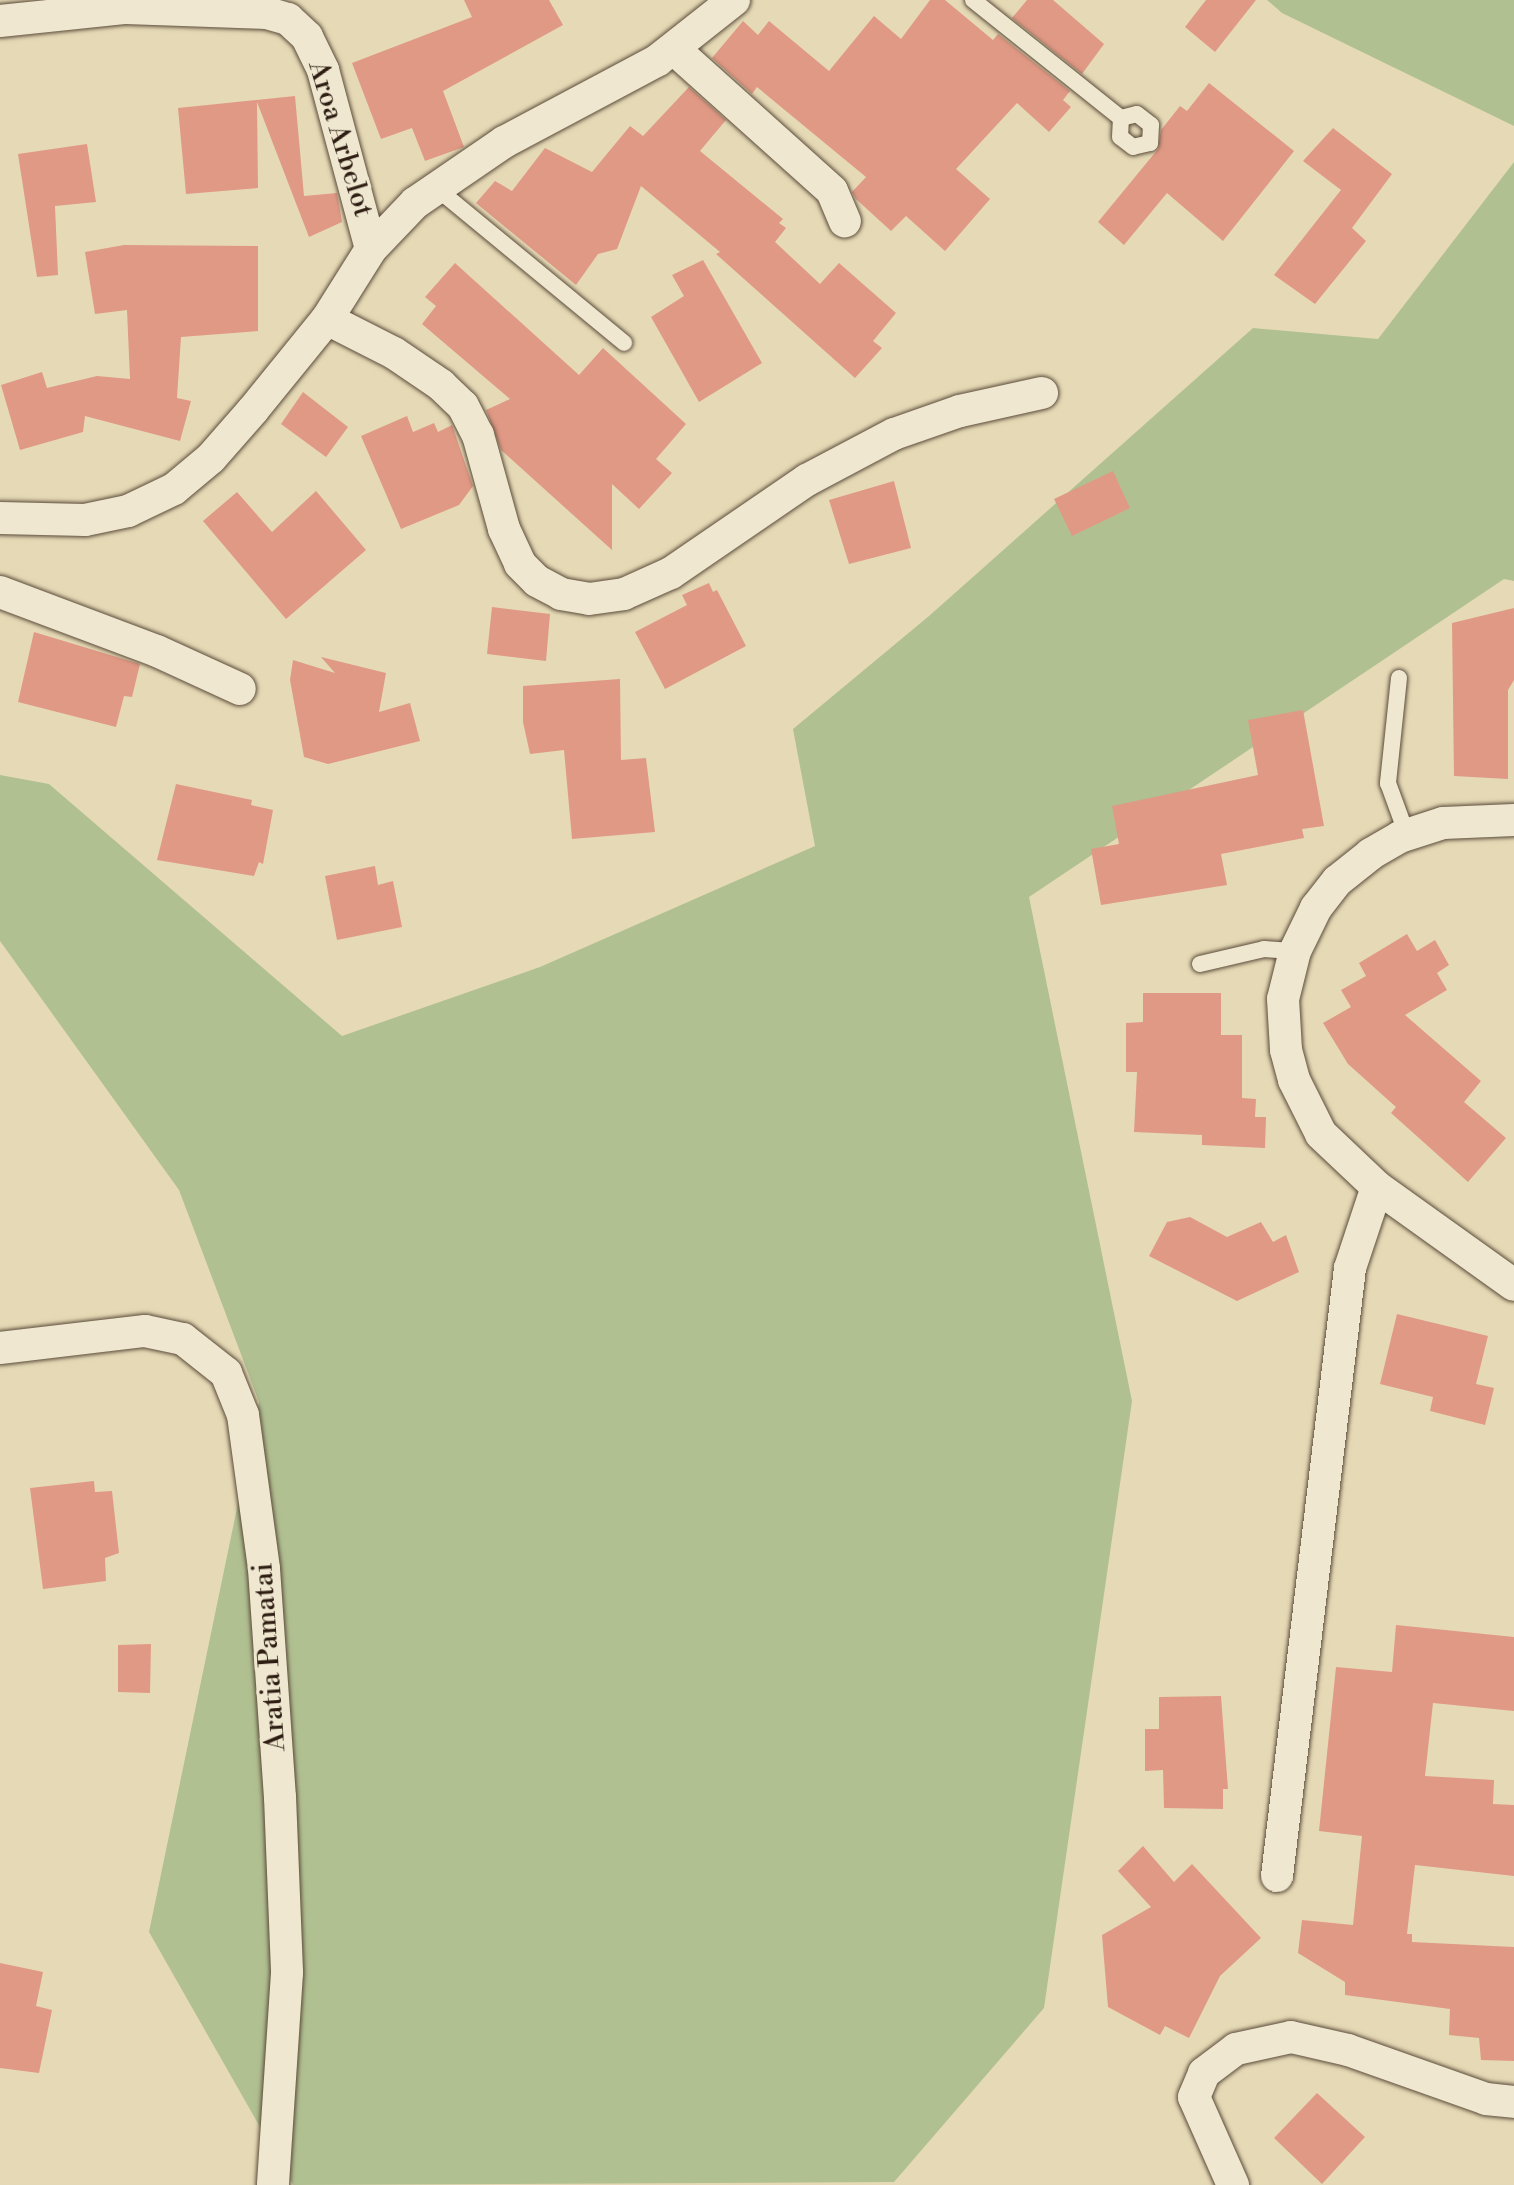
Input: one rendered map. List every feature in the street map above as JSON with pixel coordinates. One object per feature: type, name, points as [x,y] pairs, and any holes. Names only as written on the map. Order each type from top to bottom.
[{"type":"street","name":"Aroa Arbelot","points":[[0,518],[85,520],[128,511],[174,489],[211,458],[327,319],[371,249],[435,187],[501,144],[674,49],[734,0]]},
{"type":"street","name":"Aroa Arbelot","points":[[5,23],[126,8],[267,13],[288,19],[307,37],[323,70],[371,249]]},
{"type":"street","points":[[674,49],[832,191],[845,220]]},
{"type":"street","points":[[327,319],[394,353],[463,406],[478,436],[504,529],[520,564],[537,581],[562,594],[589,599],[624,594],[671,573],[807,480],[894,433],[960,411],[1042,393]]},
{"type":"street","points":[[0,592],[157,651],[240,690]]},
{"type":"street","points":[[1514,820],[1465,819],[1407,835],[1371,854],[1337,881],[1316,908],[1294,951],[1283,999],[1286,1050],[1294,1080],[1321,1134],[1377,1187],[1514,1285]]},
{"type":"street","points":[[1277,1876],[1350,1268],[1377,1187]]},
{"type":"street","name":"Aratia Pamatai","points":[[0,1348],[145,1331],[183,1339],[226,1373],[243,1415],[264,1569],[280,1797],[287,1973],[274,2185]]},
{"type":"street","points":[[1233,2185],[1194,2097],[1204,2073],[1236,2049],[1291,2037],[1348,2050],[1486,2099],[1514,2102]]},
{"type":"lane","points":[[973,0],[1121,118]]},
{"type":"lane","points":[[435,187],[624,343]]},
{"type":"lane","points":[[1399,678],[1388,783],[1407,835]]},
{"type":"lane","points":[[1200,964],[1264,949],[1294,951]]},
{"type":"green space","points":[[1267,0],[1514,0],[1514,126],[1282,13]]},
{"type":"green space","points":[[1514,162],[1514,581],[1504,579],[1029,897],[1132,1401],[1044,2008],[894,2182],[293,2185],[149,1932],[259,1402],[179,1190],[0,941],[0,775],[49,784],[342,1036],[540,967],[815,846],[793,729],[929,616],[1253,328],[1378,339]]},
{"type":"building","points":[[464,0],[549,0],[563,25],[443,91],[464,147],[425,161],[412,128],[381,139],[352,63],[472,17]]},
{"type":"building","points":[[930,0],[945,0],[993,40],[998,34],[1070,91],[1063,100],[1071,107],[1049,132],[1017,103],[956,169],[990,199],[945,251],[906,216],[891,231],[856,199],[852,192],[866,177],[757,87],[752,94],[712,58],[743,21],[758,35],[769,21],[829,71],[874,16],[901,39]]},
{"type":"building","points":[[1027,0],[1053,0],[1104,44],[1082,74],[1012,18]]},
{"type":"building","points":[[1206,0],[1256,0],[1215,52],[1185,27]]},
{"type":"building","points":[[1209,83],[1294,151],[1223,241],[1167,193],[1124,245],[1098,222],[1158,149],[1161,130],[1180,106],[1187,111]]},
{"type":"building","points":[[689,87],[726,120],[700,151],[783,219],[779,223],[786,228],[775,242],[820,284],[839,263],[896,313],[873,341],[882,348],[855,378],[716,254],[720,252],[641,186],[617,249],[598,254],[576,285],[476,203],[495,181],[512,191],[545,148],[592,172],[630,126],[643,136]]},
{"type":"building","points":[[295,96],[304,196],[337,193],[342,222],[309,237],[257,102],[258,188],[186,194],[178,108]]},
{"type":"building","points":[[1333,128],[1392,174],[1352,228],[1366,241],[1315,304],[1274,275],[1341,190],[1303,161]]},
{"type":"building","points":[[87,144],[96,202],[55,206],[58,275],[37,277],[18,154]]},
{"type":"building","points":[[124,245],[258,246],[258,331],[181,337],[177,398],[191,401],[180,441],[85,416],[83,432],[20,450],[1,385],[42,372],[47,388],[97,376],[130,379],[127,310],[95,314],[85,252]]},
{"type":"building","points":[[703,260],[762,363],[699,402],[651,317],[684,296],[672,275]]},
{"type":"building","points":[[455,263],[579,375],[603,348],[686,424],[656,459],[672,473],[639,509],[612,484],[612,550],[501,450],[486,410],[510,399],[422,324],[436,306],[425,297]]},
{"type":"building","points":[[303,392],[348,427],[326,457],[281,424]]},
{"type":"building","points":[[407,416],[413,432],[434,423],[438,432],[452,425],[473,486],[459,505],[401,529],[361,436]]},
{"type":"building","points":[[1113,471],[1130,508],[1072,536],[1054,499]]},
{"type":"building","points":[[894,481],[911,548],[849,564],[829,500]]},
{"type":"building","points":[[316,491],[366,550],[286,619],[203,521],[237,492],[272,532]]},
{"type":"building","points":[[709,583],[713,592],[717,590],[746,646],[665,689],[635,632],[687,605],[682,595]]},
{"type":"building","points":[[492,607],[550,614],[546,661],[487,654]]},
{"type":"building","points":[[1514,608],[1514,680],[1508,690],[1508,779],[1454,776],[1452,623]]},
{"type":"building","points":[[34,632],[140,664],[132,697],[124,696],[116,727],[18,702]]},
{"type":"building","points":[[321,657],[386,673],[379,712],[410,703],[420,741],[328,764],[304,757],[290,680],[293,660],[335,673]]},
{"type":"building","points":[[620,679],[621,760],[646,758],[655,832],[572,839],[564,750],[530,754],[523,722],[523,686]]},
{"type":"building","points":[[1303,710],[1324,826],[1302,829],[1304,838],[1221,854],[1227,885],[1101,905],[1091,849],[1119,844],[1112,806],[1258,775],[1248,720]]},
{"type":"building","points":[[176,784],[252,800],[251,805],[273,810],[263,864],[259,862],[254,876],[157,860]]},
{"type":"building","points":[[375,866],[378,885],[393,881],[402,927],[337,940],[325,876]]},
{"type":"building","points":[[1407,934],[1417,951],[1435,940],[1449,965],[1437,973],[1447,990],[1405,1015],[1481,1081],[1464,1102],[1506,1138],[1468,1182],[1391,1113],[1396,1107],[1348,1064],[1323,1023],[1351,1007],[1341,990],[1366,976],[1359,963]]},
{"type":"building","points":[[1143,993],[1221,993],[1221,1035],[1242,1035],[1242,1098],[1256,1099],[1255,1117],[1266,1117],[1265,1148],[1202,1145],[1202,1135],[1134,1132],[1137,1072],[1126,1072],[1126,1023],[1143,1022]]},
{"type":"building","points":[[1190,1217],[1227,1237],[1261,1222],[1273,1242],[1286,1235],[1299,1272],[1237,1301],[1149,1256],[1167,1222]]},
{"type":"building","points":[[1397,1314],[1488,1336],[1476,1384],[1494,1388],[1485,1425],[1430,1411],[1433,1397],[1380,1384]]},
{"type":"building","points":[[94,1481],[95,1492],[112,1491],[119,1553],[105,1558],[106,1581],[43,1589],[30,1488]]},
{"type":"building","points":[[1396,1625],[1514,1637],[1514,1711],[1433,1703],[1425,1776],[1494,1780],[1493,1804],[1514,1805],[1514,1876],[1415,1865],[1407,1934],[1412,1934],[1412,1942],[1514,1947],[1514,2061],[1481,2060],[1479,2038],[1449,2035],[1450,2009],[1345,1995],[1345,1982],[1298,1953],[1302,1920],[1353,1925],[1362,1836],[1319,1831],[1336,1667],[1392,1672]]},
{"type":"building","points":[[151,1644],[150,1693],[118,1692],[118,1645]]},
{"type":"building","points":[[1221,1696],[1228,1789],[1223,1789],[1223,1809],[1164,1808],[1163,1770],[1145,1771],[1145,1729],[1159,1729],[1159,1697]]},
{"type":"building","points":[[1143,1846],[1174,1882],[1192,1864],[1261,1938],[1220,1976],[1189,2038],[1165,2026],[1160,2035],[1108,2007],[1102,1935],[1151,1907],[1118,1871]]},
{"type":"building","points":[[0,1963],[43,1972],[36,2006],[52,2010],[39,2073],[0,2068]]},
{"type":"building","points":[[1317,2093],[1365,2137],[1322,2184],[1274,2138]]}]
